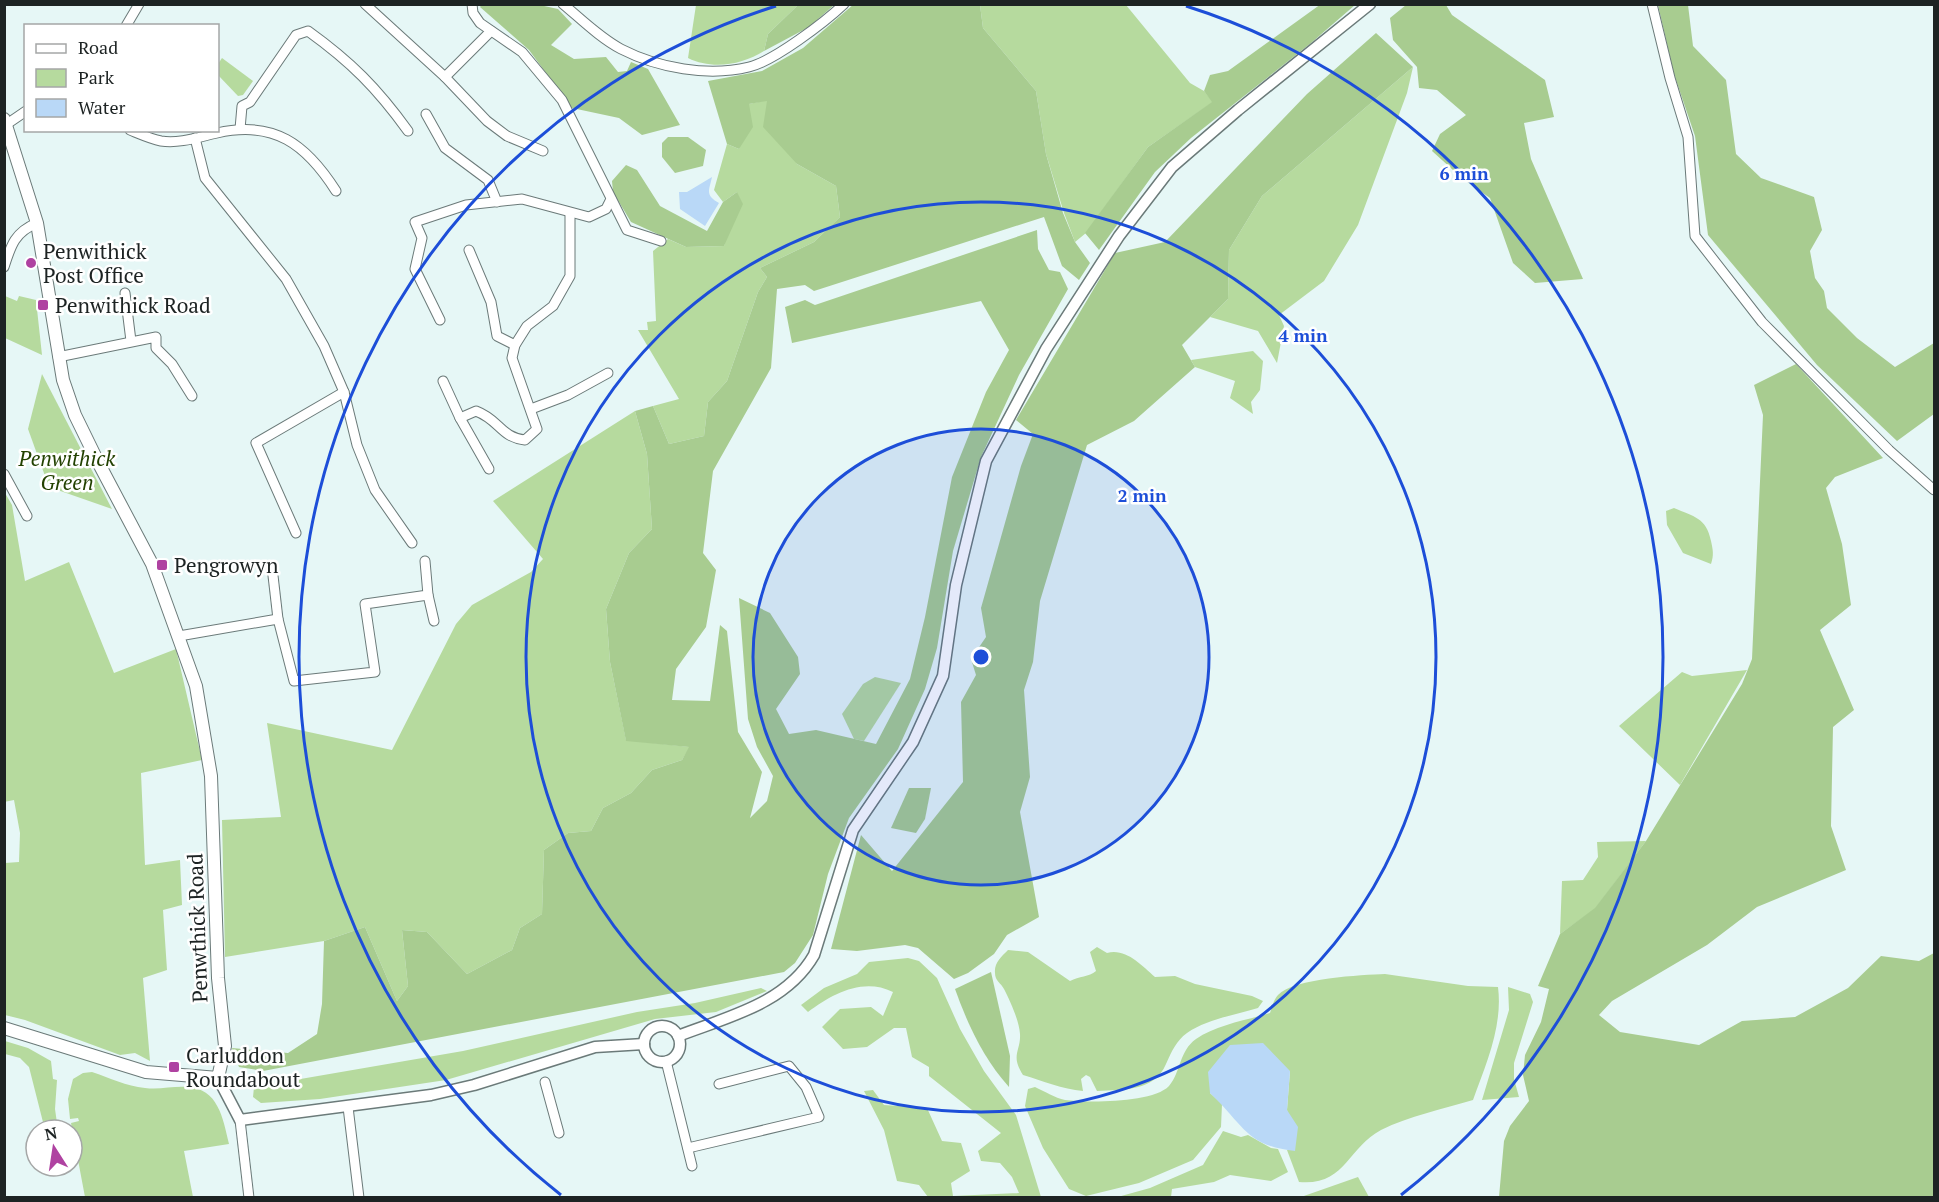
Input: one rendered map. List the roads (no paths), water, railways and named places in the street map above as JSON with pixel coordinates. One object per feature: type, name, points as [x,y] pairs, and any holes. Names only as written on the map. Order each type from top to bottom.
[{"type":"main road","points":[[6,121],[38,223],[58,357],[75,415],[152,564],[179,636]]},
{"type":"main road","name":"Penwthick Road","points":[[179,636],[196,686],[211,776],[219,991],[225,1046],[218,1078]]},
{"type":"main road","points":[[4,1028],[146,1072],[218,1078]]},
{"type":"street","points":[[127,24],[139,4]]},
{"type":"street","points":[[365,4],[500,131],[543,151]]},
{"type":"street","points":[[472,4],[473,13],[480,23],[522,52],[562,100],[627,230],[661,241]]},
{"type":"street","points":[[563,4],[619,48],[654,63],[718,72],[752,66],[819,27],[844,4]]},
{"type":"street","points":[[678,1036],[747,1010],[783,992],[806,969],[814,955],[853,830],[914,742],[943,676],[956,585],[986,461],[1046,349],[1119,236],[1172,167],[1238,110],[1370,4]]},
{"type":"street","points":[[1652,4],[1670,78],[1688,137],[1695,236],[1762,322],[1888,450],[1935,490]]},
{"type":"street","points":[[240,129],[242,106],[250,102],[296,35],[308,31],[348,60],[387,101],[408,131]]},
{"type":"street","points":[[445,77],[491,31]]},
{"type":"street","points":[[6,121],[24,112]]},
{"type":"street","points":[[426,114],[446,148],[488,180],[497,202]]},
{"type":"street","points":[[136,132],[162,141],[195,138],[240,129],[265,130],[294,142],[321,167],[336,191]]},
{"type":"street","points":[[195,138],[205,178],[286,279],[324,346],[344,392],[357,445],[375,490],[412,543]]},
{"type":"street","points":[[440,320],[415,269],[422,238],[415,222],[465,205],[522,199],[589,217],[606,208],[611,199]]},
{"type":"street","points":[[460,418],[476,411],[489,416],[511,438],[525,440],[537,429],[512,357],[515,345],[527,326],[553,306],[570,276],[570,213]]},
{"type":"street","points":[[4,267],[12,240],[24,228],[38,223]]},
{"type":"street","points":[[469,250],[491,302],[497,336],[515,345]]},
{"type":"street","points":[[125,293],[130,341]]},
{"type":"street","points":[[58,357],[156,337],[156,348],[172,364],[192,396]]},
{"type":"street","points":[[531,409],[568,396],[608,373]]},
{"type":"street","points":[[443,381],[460,418],[489,470]]},
{"type":"street","points":[[296,533],[256,443],[344,392]]},
{"type":"street","points":[[4,474],[27,516]]},
{"type":"street","points":[[425,561],[428,595],[434,621]]},
{"type":"street","points":[[272,567],[278,619],[294,681],[375,672],[365,604],[428,595]]},
{"type":"street","points":[[179,636],[278,619]]},
{"type":"street","points":[[660,1026],[671,1028],[678,1036],[678,1051],[666,1061],[651,1058],[644,1044],[647,1034],[660,1026]]},
{"type":"street","points":[[240,1120],[348,1107],[468,1086],[595,1047],[644,1044]]},
{"type":"street","points":[[666,1061],[692,1166]]},
{"type":"street","points":[[688,1148],[819,1117],[806,1087],[789,1066],[719,1084]]},
{"type":"street","points":[[218,1078],[240,1120],[249,1197]]},
{"type":"street","points":[[545,1082],[559,1133]]},
{"type":"street","points":[[348,1107],[359,1197]]},
{"type":"water","points":[[712,177],[710,195],[719,203],[705,226],[680,209],[679,192],[687,192]]},
{"type":"water","points":[[1263,1043],[1290,1071],[1287,1110],[1298,1127],[1295,1151],[1255,1139],[1210,1093],[1208,1072],[1230,1045]]},
{"type":"place","name":"Penwithick Post Office","points":[[31,263]]},
{"type":"place","name":"Penwithick Road","points":[[43,305]]},
{"type":"place","name":"Pengrowyn","points":[[162,565]]},
{"type":"place","name":"Carluddon Roundabout","points":[[174,1067]]},
{"type":"park label","name":"Penwithick Green","points":[[67,470]]}]
